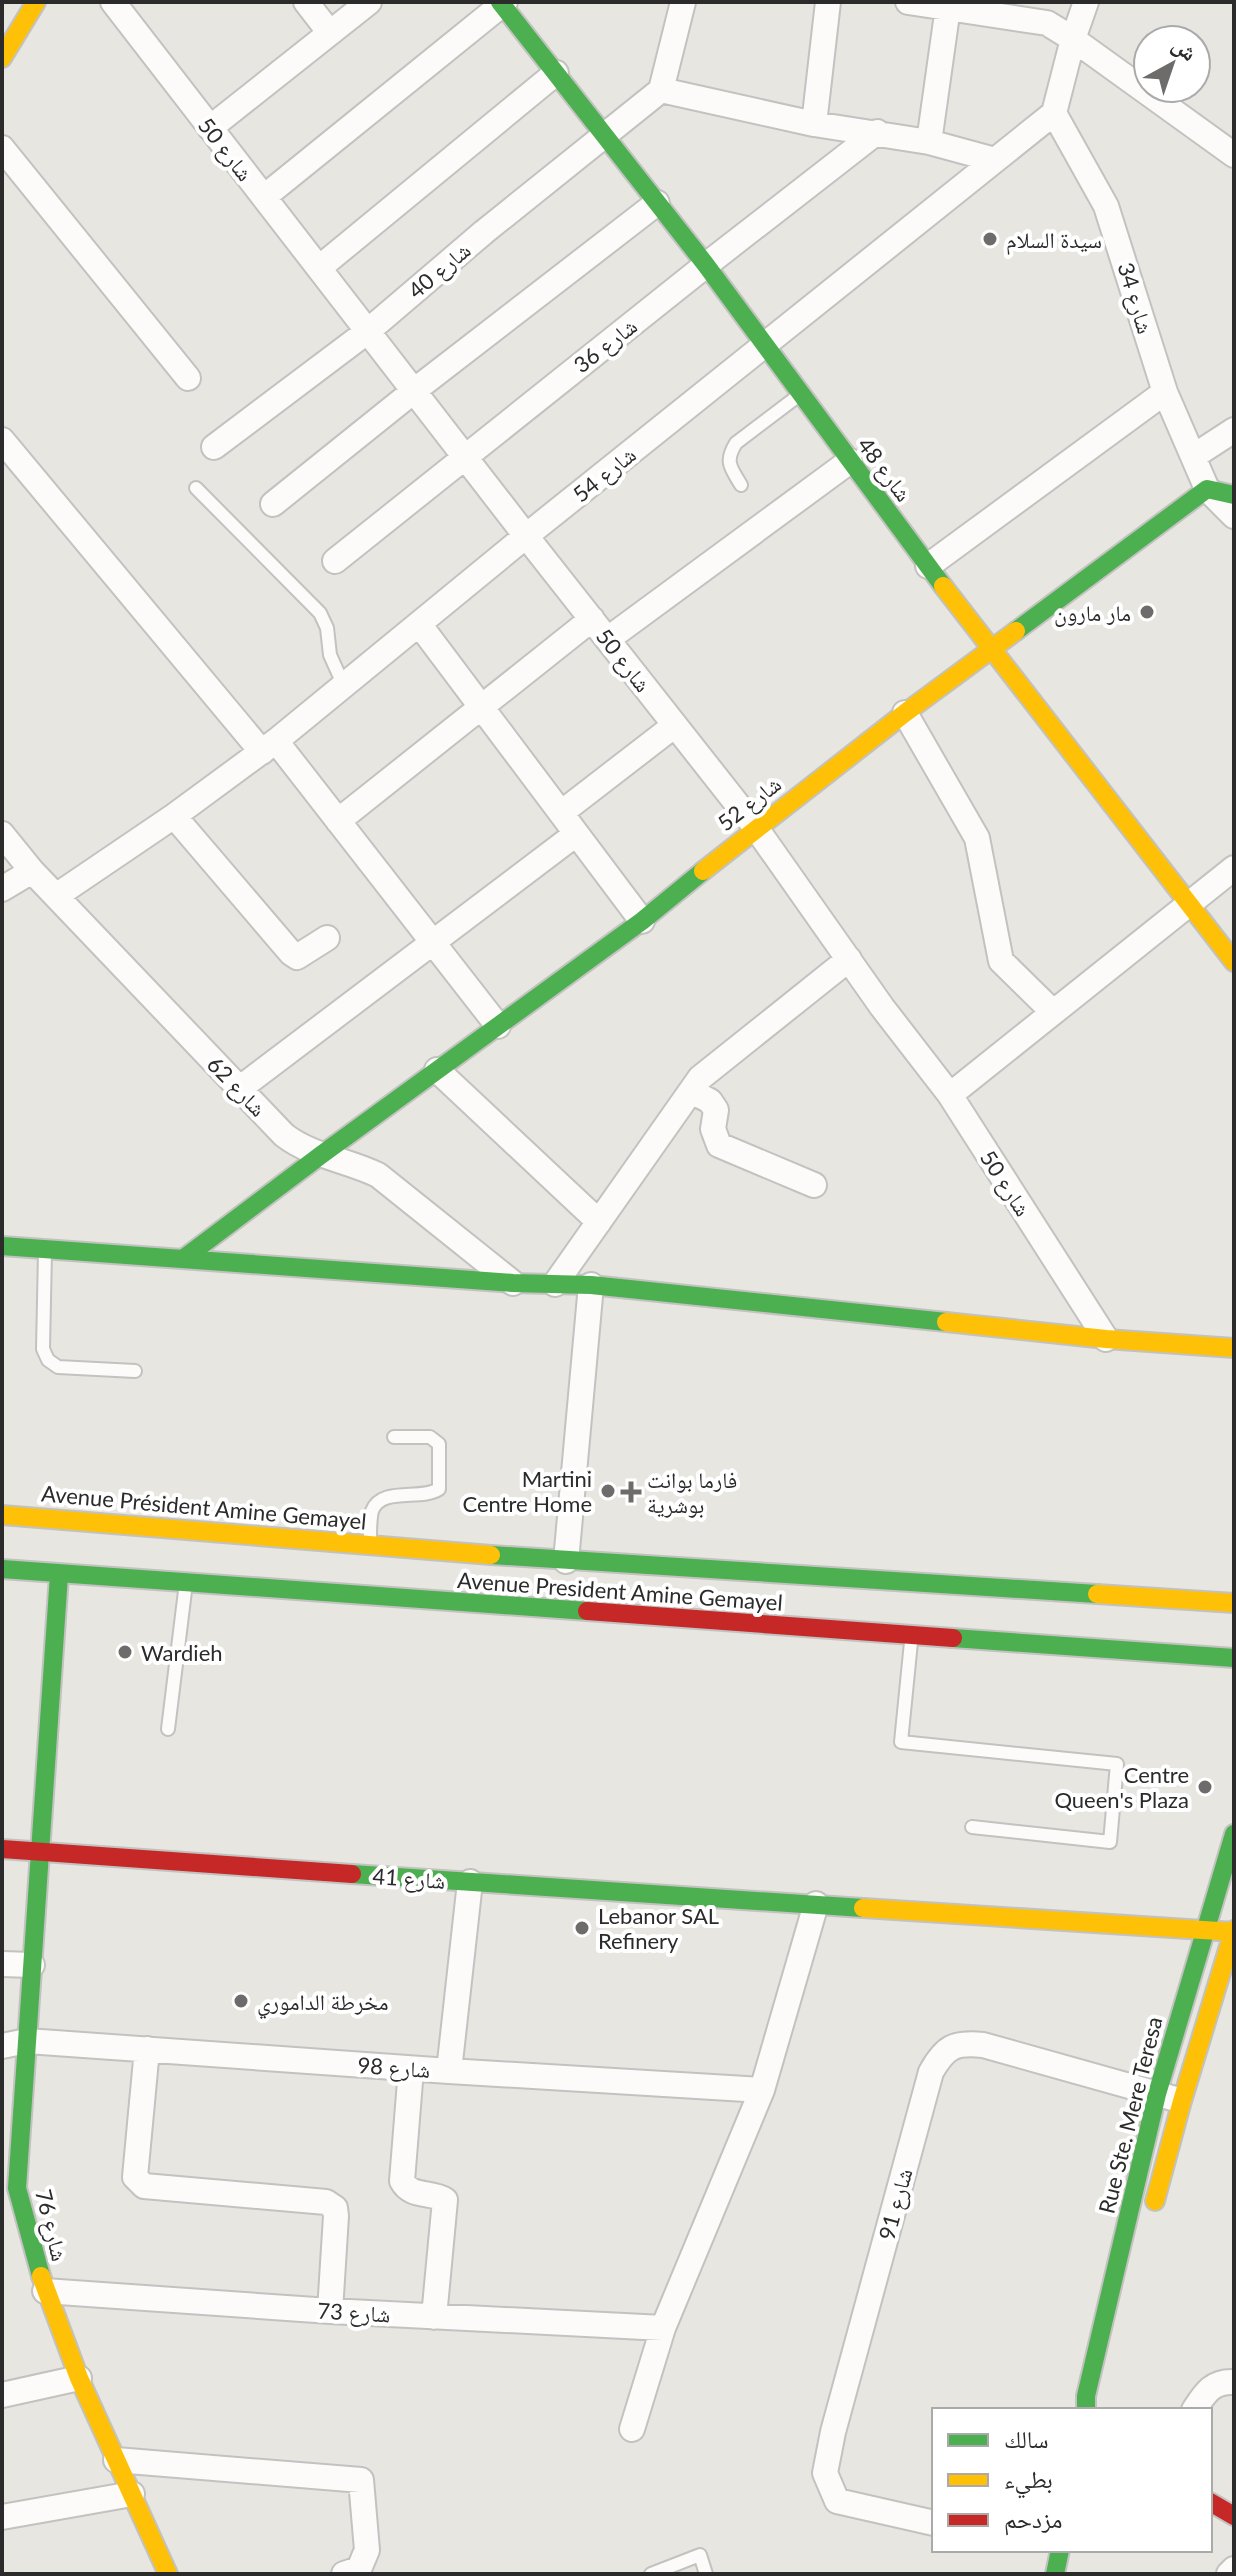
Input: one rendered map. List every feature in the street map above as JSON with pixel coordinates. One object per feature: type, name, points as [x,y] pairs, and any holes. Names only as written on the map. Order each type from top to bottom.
[{"type":"main road","points":[[2,58],[36,2]]},
{"type":"main road","name":"شارع 48","points":[[502,3],[706,265],[990,649],[1234,962]]},
{"type":"main road","points":[[1207,489],[1234,495]]},
{"type":"main road","name":"شارع 52","points":[[183,1259],[642,921],[905,713],[1207,489]]},
{"type":"main road","points":[[2,1246],[513,1283],[591,1285],[1106,1339],[1234,1348]]},
{"type":"main road","name":"Avenue Président Amine Gemayel","points":[[2,1515],[402,1547]]},
{"type":"main road","points":[[229,1555],[265,1538]]},
{"type":"main road","name":"Avenue President Amine Gemayel","points":[[402,1547],[566,1561],[1231,1602]]},
{"type":"main road","points":[[59,1575],[72,1557]]},
{"type":"main road","name":"Avenue President Amine Gemayel","points":[[2,1569],[1234,1658]]},
{"type":"main road","name":"شارع 76","points":[[59,1575],[17,2188],[45,2291],[79,2378],[168,2574]]},
{"type":"main road","points":[[1188,1656],[1234,1673]]},
{"type":"main road","name":"Rue Ste. Mere Teresa","points":[[1086,2408],[1086,2396],[1157,2094],[1234,1834]]},
{"type":"main road","name":"شارع 41","points":[[2,1849],[1234,1931]]},
{"type":"main road","name":"Rue Ste. Mere Teresa","points":[[1150,2220],[1182,2101],[1234,1931]]},
{"type":"main road","points":[[1099,2408],[1115,2354]]},
{"type":"main road","points":[[1212,2503],[1234,2516]]},
{"type":"street","name":"شارع 50","points":[[113,2],[756,828],[950,1095],[1106,1339]]},
{"type":"street","points":[[306,2],[330,33]]},
{"type":"street","points":[[210,128],[369,2]]},
{"type":"street","points":[[683,2],[661,90],[814,124],[929,142],[995,160]]},
{"type":"street","points":[[814,124],[828,2]]},
{"type":"street","points":[[1054,113],[1086,2]]},
{"type":"street","points":[[264,197],[502,3]]},
{"type":"street","points":[[929,142],[930,4],[1047,23],[1234,155]]},
{"type":"street","points":[[319,268],[556,73]]},
{"type":"street","name":"شارع 40","points":[[214,447],[368,331],[484,232],[661,90]]},
{"type":"street","name":"شارع 54","points":[[56,896],[174,816],[269,746],[1054,113]]},
{"type":"street","name":"شارع 34","points":[[1054,113],[1106,206],[1165,392],[1207,489]]},
{"type":"street","name":"شارع 36","points":[[335,561],[877,132]]},
{"type":"street","points":[[2,148],[188,378]]},
{"type":"street","points":[[273,504],[657,203]]},
{"type":"street","points":[[928,566],[1165,392]]},
{"type":"street","points":[[1194,456],[1234,430]]},
{"type":"street","points":[[2,440],[338,821],[498,1026]]},
{"type":"street","points":[[608,639],[850,461]]},
{"type":"street","points":[[1207,489],[1234,516]]},
{"type":"street","points":[[338,821],[592,619]]},
{"type":"street","points":[[419,624],[642,921]]},
{"type":"street","points":[[905,713],[977,838],[1001,961],[1053,1012]]},
{"type":"street","points":[[561,813],[675,725]]},
{"type":"street","points":[[174,816],[291,953],[297,957],[304,955],[327,938]]},
{"type":"street","name":"شارع 62","points":[[2,834],[32,871],[284,1135],[299,1146],[358,1165],[378,1175],[513,1283]]},
{"type":"street","points":[[239,1089],[576,834]]},
{"type":"street","points":[[950,1095],[1234,868]]},
{"type":"street","points":[[2,889],[32,871]]},
{"type":"street","points":[[555,1284],[711,1067],[849,959]]},
{"type":"street","points":[[437,1070],[599,1222]]},
{"type":"street","points":[[691,1091],[710,1101],[716,1110],[713,1129],[719,1145],[814,1185]]},
{"type":"street","points":[[566,1561],[591,1285]]},
{"type":"street","points":[[449,2071],[470,1882]]},
{"type":"street","points":[[632,2429],[663,2328],[762,2090],[816,1904]]},
{"type":"street","points":[[2,1964],[32,1965]]},
{"type":"street","name":"شارع 98","points":[[2,2046],[27,2041],[762,2090]]},
{"type":"street","name":"شارع 91","points":[[932,2523],[837,2501],[825,2473],[833,2432],[931,2072],[939,2058],[949,2048],[966,2043],[983,2045],[1182,2101]]},
{"type":"street","points":[[147,2049],[135,2177],[144,2186],[326,2202],[331,2205],[335,2208],[336,2216],[330,2311]]},
{"type":"street","points":[[411,2069],[402,2181],[406,2189],[412,2192],[440,2196],[445,2200],[434,2317]]},
{"type":"street","name":"شارع 73","points":[[45,2291],[330,2311],[663,2328]]},
{"type":"street","points":[[2,2395],[79,2378]]},
{"type":"street","points":[[1195,2408],[1206,2390],[1216,2383],[1234,2382]]},
{"type":"street","points":[[116,2460],[361,2480],[367,2550],[359,2569],[344,2574]]},
{"type":"street","points":[[2,2517],[132,2494]]},
{"type":"street","points":[[1229,2574],[1234,2569]]},
{"type":"lane","points":[[741,485],[729,464],[730,453],[736,443],[801,394]]},
{"type":"lane","points":[[196,488],[320,613],[327,628],[330,655],[344,686]]},
{"type":"lane","points":[[45,1249],[43,1349],[48,1360],[58,1367],[135,1371]]},
{"type":"lane","points":[[369,1545],[372,1510],[379,1500],[391,1496],[431,1494],[439,1489],[439,1444],[430,1437],[394,1437]]},
{"type":"lane","points":[[168,1729],[186,1584]]},
{"type":"lane","points":[[911,1635],[901,1742],[1117,1764],[1110,1842],[972,1827]]},
{"type":"lane","points":[[651,2574],[700,2555],[706,2574]]},
{"type":"traffic: fast","points":[[500,2],[706,265],[943,586]]},
{"type":"traffic: fast","points":[[1016,631],[1207,489],[1234,495]]},
{"type":"traffic: fast","points":[[183,1259],[642,921],[703,871]]},
{"type":"traffic: fast","points":[[2,1246],[513,1283],[591,1285],[946,1322]]},
{"type":"traffic: fast","points":[[491,1555],[1097,1594]]},
{"type":"traffic: fast","points":[[2,1569],[587,1611]]},
{"type":"traffic: fast","points":[[41,2276],[17,2188],[59,1575]]},
{"type":"traffic: fast","points":[[953,1638],[1234,1658]]},
{"type":"traffic: fast","points":[[1086,2408],[1086,2396],[1157,2094],[1234,1834]]},
{"type":"traffic: fast","points":[[352,1874],[863,1908]]},
{"type":"traffic: fast","points":[[1055,2574],[1060,2552]]},
{"type":"traffic: slow","points":[[2,58],[36,2]]},
{"type":"traffic: slow","points":[[943,586],[1234,962]]},
{"type":"traffic: slow","points":[[703,871],[905,713],[1016,631]]},
{"type":"traffic: slow","points":[[946,1322],[1106,1339],[1234,1348]]},
{"type":"traffic: slow","points":[[2,1515],[491,1555]]},
{"type":"traffic: slow","points":[[1097,1594],[1234,1603]]},
{"type":"traffic: slow","points":[[863,1908],[1234,1932]]},
{"type":"traffic: slow","points":[[1155,2201],[1234,1930]]},
{"type":"traffic: slow","points":[[41,2276],[79,2378],[168,2574]]},
{"type":"traffic: jam","points":[[587,1611],[953,1638]]},
{"type":"traffic: jam","points":[[2,1849],[352,1874]]},
{"type":"traffic: jam","points":[[1212,2503],[1234,2516]]},
{"type":"place","name":"سيدة السلام","points":[[990,239]]},
{"type":"place","name":"مار مارون","points":[[1147,612]]},
{"type":"place","name":"Martini Centre Home","points":[[608,1491]]},
{"type":"place","name":"فارما بوانت بوشرية","points":[[631,1492]]},
{"type":"place","name":"Wardieh","points":[[125,1652]]},
{"type":"place","name":"Centre Queen's Plaza","points":[[1205,1787]]},
{"type":"place","name":"Lebanor SAL Refinery","points":[[582,1928]]},
{"type":"place","name":"مخرطة الداموري","points":[[241,2001]]}]
